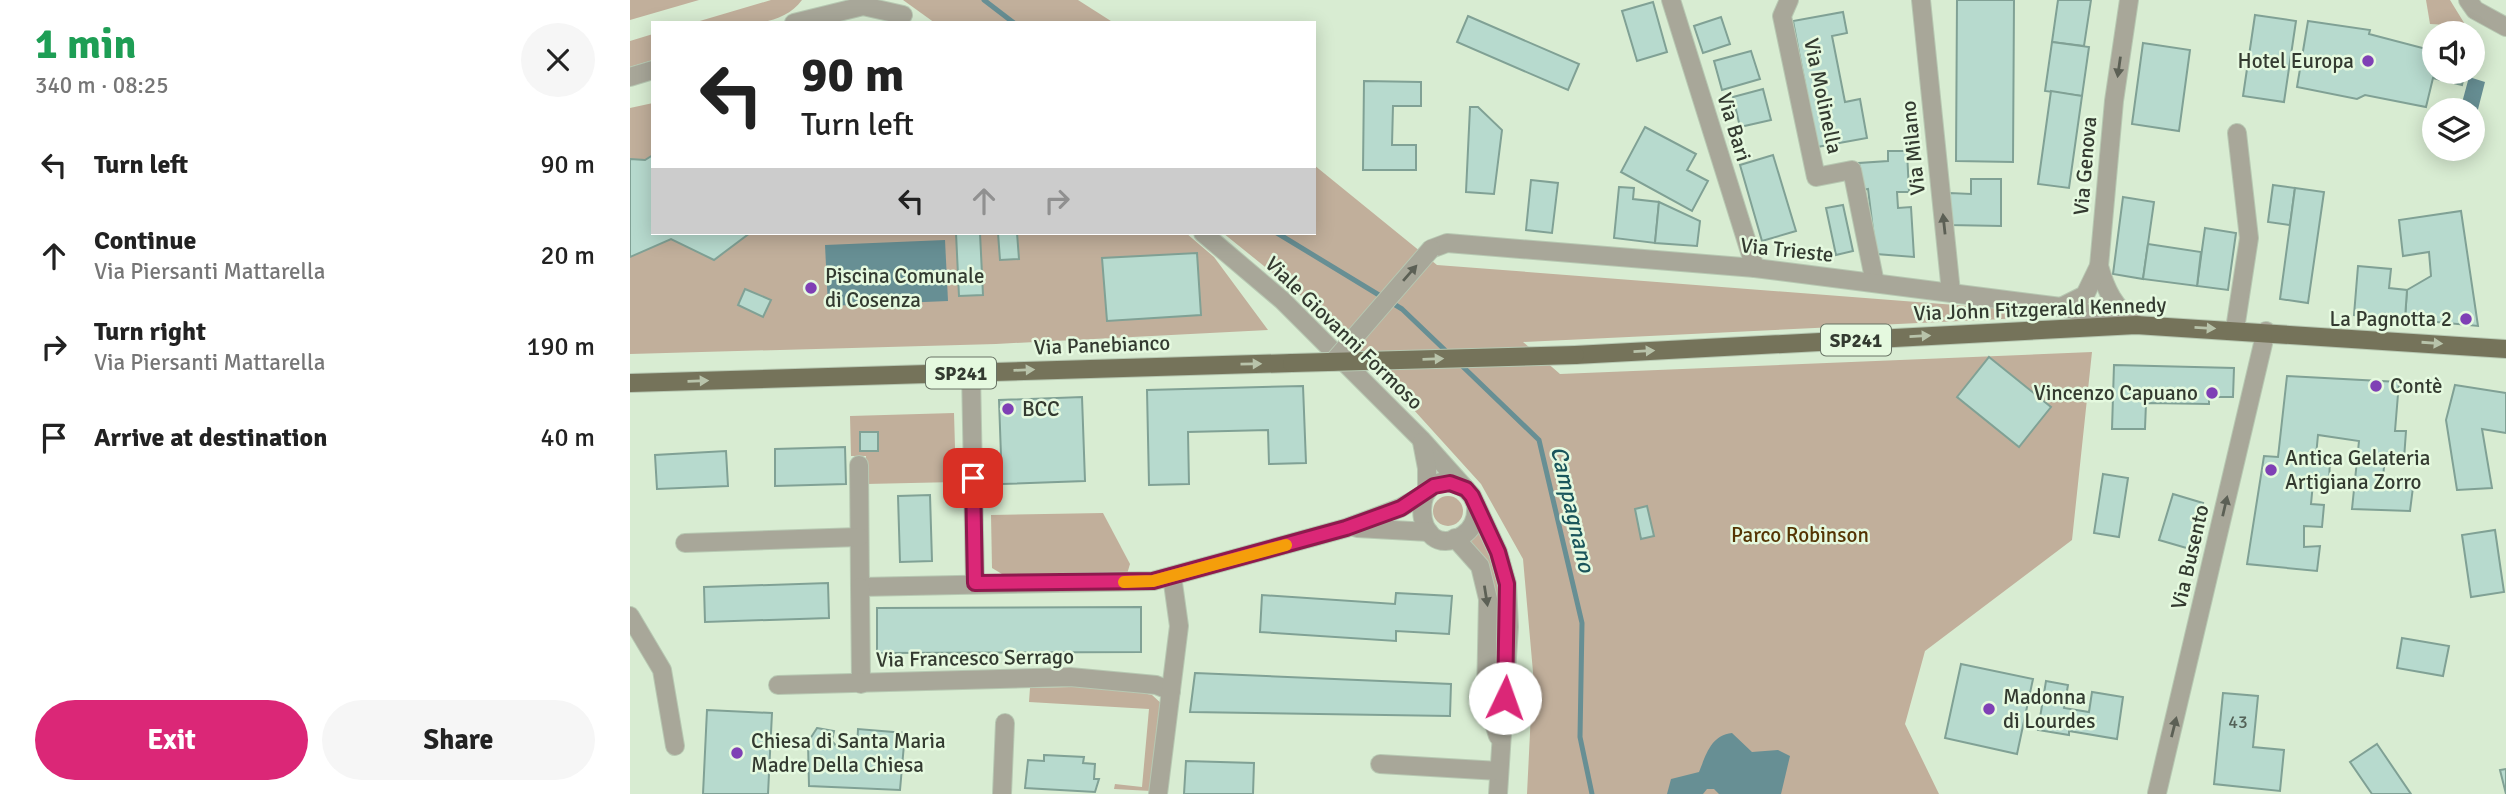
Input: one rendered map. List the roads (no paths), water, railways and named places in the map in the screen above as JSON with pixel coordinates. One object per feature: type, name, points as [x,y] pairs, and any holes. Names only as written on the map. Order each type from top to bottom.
[{"type":"main road","name":"Via John Fitzgerald Kennedy","points":[[1576,355],[2136,324],[2506,349]]},
{"type":"main road","name":"Via Panebianco","points":[[630,383],[1576,355]]},
{"type":"street","points":[[802,20],[840,0]]},
{"type":"street","points":[[879,0],[908,19]]},
{"type":"street","name":"Via Bari","points":[[1671,0],[1755,268]]},
{"type":"street","name":"Via Molinella","points":[[1789,0],[1783,16],[1816,177],[1852,170],[1875,283]]},
{"type":"street","name":"Via Milano","points":[[1921,0],[1951,292]]},
{"type":"street","name":"Via Genova","points":[[2129,0],[2114,101],[2099,266],[2106,292],[2118,310],[2136,324]]},
{"type":"street","points":[[2468,0],[2475,10],[2506,27]]},
{"type":"street","points":[[802,20],[863,6],[908,19]]},
{"type":"street","points":[[630,77],[651,71]]},
{"type":"street","points":[[2235,329],[2249,238],[2237,133]]},
{"type":"street","name":"Viale Giovanni Formoso","points":[[1205,235],[1282,300],[1421,439],[1466,489]]},
{"type":"street","name":"Via Trieste","points":[[1333,362],[1439,246],[1755,268],[2061,307],[2136,324]]},
{"type":"street","points":[[2061,307],[2085,295],[2099,266]]},
{"type":"street","name":"Via Busento","points":[[2156,794],[2266,331]]},
{"type":"street","points":[[971,372],[975,583]]},
{"type":"street","points":[[1421,439],[1427,468],[1421,518],[1429,531],[1437,537],[1455,538],[1463,535],[1474,522],[1476,505]]},
{"type":"street","points":[[859,465],[861,684]]},
{"type":"street","points":[[860,587],[1153,581],[1346,528],[1450,483],[1466,489],[1476,505],[1498,552],[1507,584],[1505,698],[1499,739],[1498,794]]},
{"type":"street","points":[[1346,528],[1429,531]]},
{"type":"street","points":[[685,543],[859,537]]},
{"type":"street","points":[[1455,538],[1480,566],[1488,599],[1486,698],[1499,739]]},
{"type":"street","points":[[1158,794],[1179,626],[1171,576]]},
{"type":"street","points":[[633,627],[662,670],[675,746]]},
{"type":"street","name":"Via Francesco Serrago","points":[[778,685],[1070,677],[1156,685],[1171,691]]},
{"type":"street","points":[[1002,794],[1005,723]]},
{"type":"street","points":[[1380,764],[1499,771]]},
{"type":"water","points":[[2467,84],[2484,84],[2481,98],[2463,98]]},
{"type":"water","points":[[945,240],[948,301],[828,306],[825,245]]},
{"type":"water","points":[[1732,733],[1752,752],[1778,750],[1790,756],[1781,794],[1719,794],[1714,789],[1707,789],[1703,794],[1667,794],[1671,779],[1699,772],[1714,742]]},
{"type":"waterway","name":"Campagnano","points":[[984,0],[1011,21]]},
{"type":"waterway","name":"Campagnano","points":[[1280,235],[1402,309],[1448,353]]},
{"type":"waterway","name":"Campagnano","points":[[1458,362],[1539,440],[1582,623],[1580,737],[1592,794]]},
{"type":"place","name":"Hotel Europa","points":[[2368,61]]},
{"type":"place","name":"Piscina Comunale di Cosenza","points":[[811,288]]},
{"type":"place","name":"La Pagnotta 2","points":[[2466,319]]},
{"type":"place","name":"Contè","points":[[2376,386]]},
{"type":"place","name":"Vincenzo Capuano","points":[[2212,393]]},
{"type":"place","name":"BCC","points":[[1008,409]]},
{"type":"place","name":"Antica Gelateria Artigiana Zorro","points":[[2271,470]]},
{"type":"place","name":"Madonna di Lourdes","points":[[1989,709]]},
{"type":"place","name":"Chiesa di Santa Maria Madre Della Chiesa","points":[[737,753]]},
{"type":"park label","name":"Parco Robinson","points":[[1800,535]]}]
